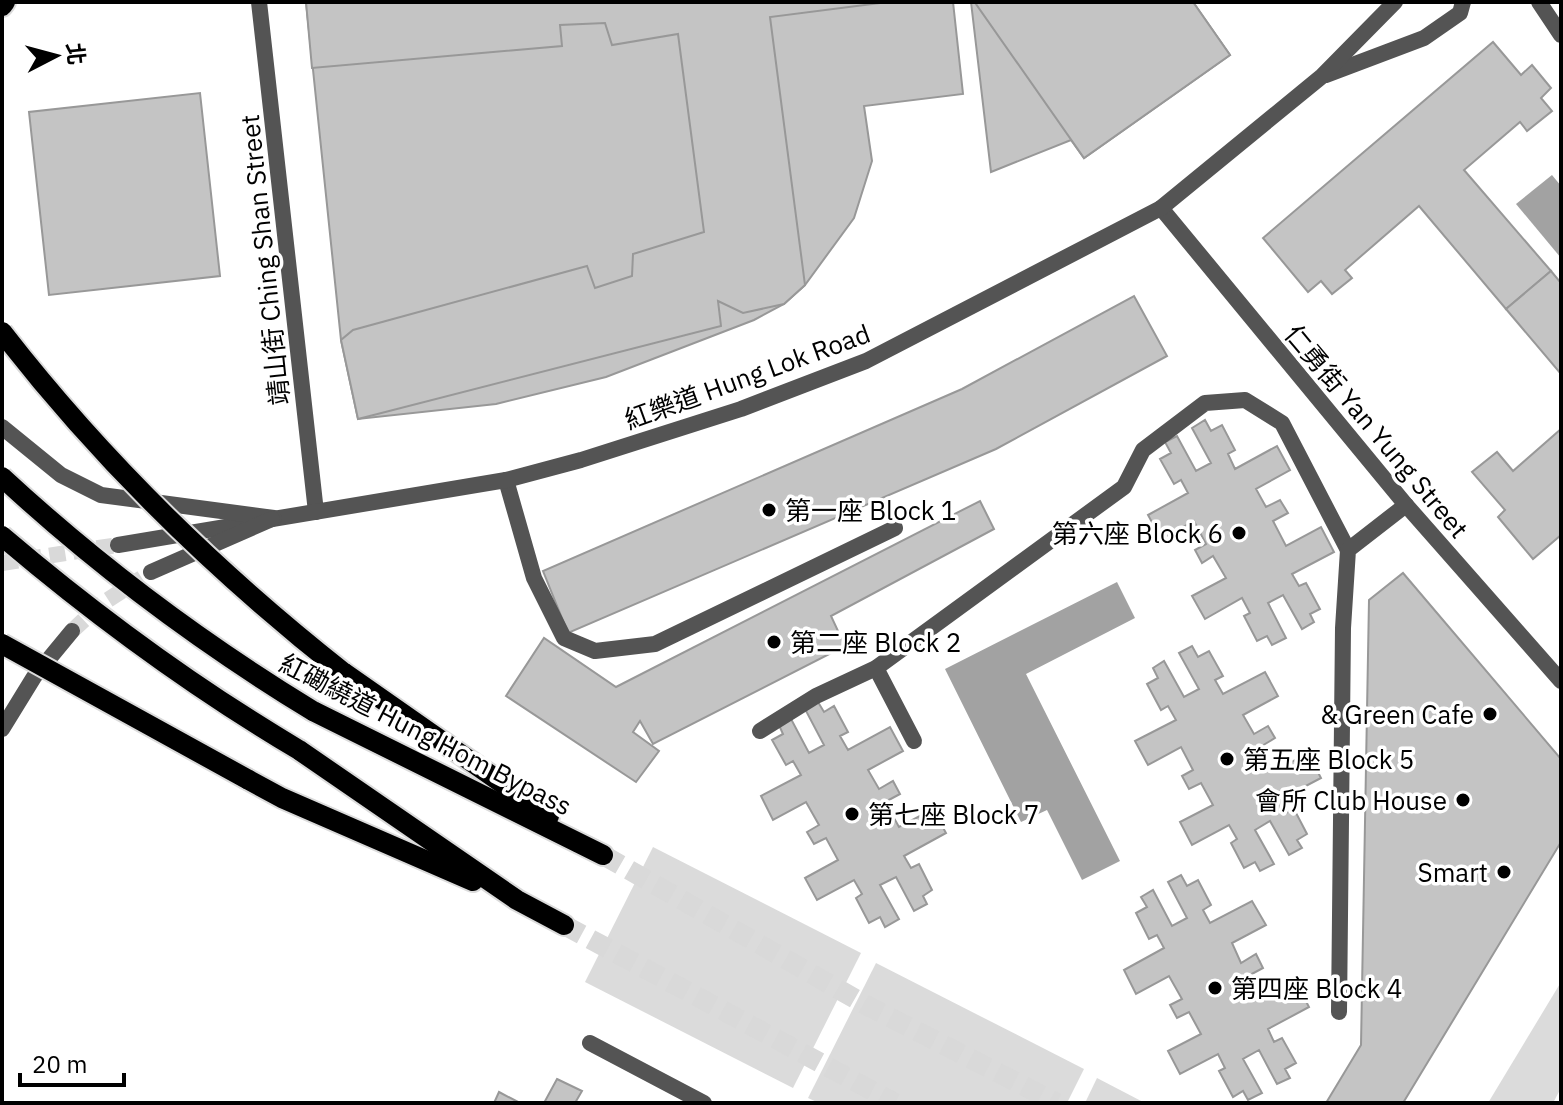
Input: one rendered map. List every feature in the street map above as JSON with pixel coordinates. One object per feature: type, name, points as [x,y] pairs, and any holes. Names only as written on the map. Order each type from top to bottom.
[{"type":"main road","points":[[2,332],[101,453],[216,567],[343,672],[557,822],[582,844]]},
{"type":"main road","name":"紅磡繞道 Hung Hom Bypass","points":[[2,477],[95,557],[265,682],[313,711],[603,855]]},
{"type":"main road","points":[[2,536],[107,623],[189,683],[299,750],[517,900]]},
{"type":"main road","points":[[2,644],[282,798],[517,900],[564,925]]},
{"type":"street","name":"靖山街 Ching Shan Street","points":[[259,2],[316,512]]},
{"type":"street","name":"紅樂道 Hung Lok Road","points":[[118,545],[506,480],[581,460],[741,409],[866,361],[1161,208],[1321,77],[1395,2]]},
{"type":"street","name":"紅樂道 Hung Lok Road","points":[[1321,77],[1424,38],[1460,13],[1463,2]]},
{"type":"street","points":[[1539,2],[1561,35]]},
{"type":"street","name":"仁勇街 Yan Yung Street","points":[[1161,208],[1406,505],[1561,681]]},
{"type":"street","points":[[760,731],[816,696],[876,668],[1124,487],[1143,450],[1205,403],[1245,400],[1282,423],[1348,550],[1343,628],[1339,1012]]},
{"type":"street","points":[[2,427],[61,475],[101,495],[274,518]]},
{"type":"street","points":[[506,480],[534,578],[564,638],[595,651],[655,644],[895,528]]},
{"type":"street","points":[[1348,550],[1406,505]]},
{"type":"street","points":[[151,572],[274,518]]},
{"type":"street","points":[[2,729],[34,677],[72,631]]},
{"type":"street","points":[[876,668],[914,741]]},
{"type":"street","points":[[590,1043],[704,1103]]},
{"type":"shaded area","points":[[1552,175],[1561,186],[1561,258],[1516,204]]},
{"type":"shaded area","points":[[1117,582],[1135,618],[1026,674],[1120,861],[1082,880],[1047,810],[1021,822],[945,669]]},
{"type":"shaded area","points":[[653,847],[861,953],[793,1088],[585,982]]},
{"type":"shaded area","points":[[876,963],[1084,1069],[1067,1103],[819,1103],[808,1098]]},
{"type":"shaded area","points":[[1561,982],[1561,1088],[1553,1103],[1488,1103]]},
{"type":"shaded area","points":[[1097,1078],[1145,1103],[1085,1103]]},
{"type":"building","points":[[306,2],[953,2],[963,94],[864,106],[872,161],[854,218],[805,285],[784,304],[754,320],[606,377],[496,404],[358,419],[341,340]]},
{"type":"building","points":[[306,2],[888,2],[770,17],[805,285],[784,304],[743,313],[718,301],[721,326],[358,419],[341,340],[353,330],[587,266],[595,288],[632,276],[633,254],[704,232],[678,34],[612,45],[605,23],[560,25],[562,46],[312,68]]},
{"type":"building","points":[[971,2],[1193,2],[1230,55],[1084,158],[1071,140],[991,172]]},
{"type":"building","points":[[1193,2],[1230,55],[1084,158],[976,4]]},
{"type":"building","points":[[1493,42],[1521,75],[1532,65],[1551,88],[1541,98],[1552,111],[1527,131],[1520,122],[1464,170],[1551,271],[1506,309],[1419,206],[1345,270],[1352,278],[1332,294],[1321,281],[1308,292],[1263,238]]},
{"type":"building","points":[[200,93],[220,276],[49,295],[29,112]]},
{"type":"building","points":[[1551,271],[1561,283],[1561,374],[1506,309]]},
{"type":"building","name":"第一座 Block 1","points":[[1134,296],[1167,356],[996,449],[568,633],[543,571],[962,389]]},
{"type":"building","name":"第六座 Block 6","points":[[1205,420],[1211,431],[1222,425],[1235,450],[1228,454],[1235,469],[1277,446],[1290,470],[1256,489],[1266,507],[1280,500],[1288,513],[1273,521],[1286,546],[1321,527],[1334,552],[1292,574],[1299,586],[1306,583],[1320,609],[1310,614],[1314,622],[1302,629],[1283,595],[1268,603],[1286,638],[1272,645],[1267,636],[1257,641],[1244,616],[1250,613],[1242,598],[1205,619],[1192,596],[1226,578],[1213,556],[1202,563],[1195,550],[1206,544],[1194,521],[1161,539],[1148,515],[1188,493],[1181,480],[1174,484],[1160,459],[1171,453],[1165,442],[1177,436],[1196,471],[1211,463],[1192,428]]},
{"type":"building","points":[[1561,429],[1561,535],[1533,559],[1498,517],[1505,510],[1472,472],[1497,452],[1513,471]]},
{"type":"building","name":"第二座 Block 2","points":[[980,501],[994,529],[831,616],[845,646],[653,744],[640,721],[633,732],[659,751],[636,782],[506,696],[544,638],[616,687]]},
{"type":"building","name":"會所 Club House","points":[[1403,573],[1561,759],[1561,842],[1403,1103],[1326,1103],[1361,1045],[1369,600]]},
{"type":"building","name":"第五座 Block 5","points":[[1192,646],[1198,657],[1209,651],[1223,676],[1215,680],[1223,694],[1265,672],[1278,696],[1243,715],[1254,734],[1268,726],[1275,738],[1260,747],[1273,772],[1308,753],[1321,778],[1279,800],[1286,813],[1294,809],[1307,834],[1297,840],[1302,848],[1289,855],[1270,821],[1255,830],[1274,864],[1260,871],[1255,862],[1244,868],[1231,843],[1237,839],[1229,825],[1192,845],[1180,822],[1213,805],[1201,783],[1189,789],[1182,776],[1193,770],[1181,747],[1148,765],[1135,741],[1176,720],[1168,706],[1161,710],[1147,684],[1158,678],[1153,668],[1164,661],[1184,697],[1199,689],[1179,653]]},
{"type":"building","name":"第七座 Block 7","points":[[818,702],[824,712],[834,706],[848,732],[840,736],[848,750],[890,727],[903,751],[868,770],[879,789],[893,781],[900,794],[885,802],[899,827],[933,809],[946,833],[904,856],[911,868],[919,864],[932,890],[923,896],[927,904],[914,911],[896,877],[880,885],[899,919],[885,927],[880,917],[869,923],[856,898],[862,894],[854,880],[817,900],[805,878],[838,860],[826,838],[814,844],[807,832],[819,825],[806,802],[773,820],[761,796],[801,775],[793,761],[786,765],[772,740],[783,734],[778,723],[790,717],[809,753],[824,745],[805,709]]},
{"type":"building","name":"第四座 Block 4","points":[[1181,875],[1187,886],[1198,880],[1211,905],[1203,910],[1210,923],[1252,901],[1266,925],[1232,943],[1241,963],[1256,954],[1263,968],[1248,976],[1262,1001],[1296,982],[1309,1007],[1268,1029],[1274,1042],[1282,1038],[1296,1063],[1285,1069],[1290,1078],[1277,1084],[1259,1050],[1243,1059],[1262,1093],[1248,1100],[1243,1091],[1233,1097],[1219,1071],[1225,1068],[1218,1054],[1180,1074],[1168,1051],[1201,1034],[1189,1012],[1177,1018],[1170,1005],[1182,999],[1169,976],[1136,994],[1124,970],[1164,948],[1157,935],[1149,939],[1136,913],[1147,907],[1141,897],[1153,890],[1172,926],[1187,918],[1168,882]]},
{"type":"building","points":[[557,1079],[582,1091],[575,1103],[544,1103]]},
{"type":"building","points":[[499,1092],[520,1103],[494,1103]]},
{"type":"tunnel","points":[[2,563],[118,545]]},
{"type":"tunnel","points":[[72,631],[100,605],[151,572]]},
{"type":"tunnel","points":[[603,855],[866,1005],[1057,1103]]},
{"type":"tunnel","points":[[564,925],[895,1103]]},
{"type":"place","name":"第一座 Block 1","points":[[769,510]]},
{"type":"place","name":"第六座 Block 6","points":[[1239,533]]},
{"type":"place","name":"第二座 Block 2","points":[[774,642]]},
{"type":"place","name":"& Green Cafe","points":[[1490,714]]},
{"type":"place","name":"第五座 Block 5","points":[[1227,759]]},
{"type":"place","name":"會所 Club House","points":[[1463,800]]},
{"type":"place","name":"第七座 Block 7","points":[[852,814]]},
{"type":"place","name":"Smart","points":[[1504,872]]},
{"type":"place","name":"第四座 Block 4","points":[[1215,988]]}]
